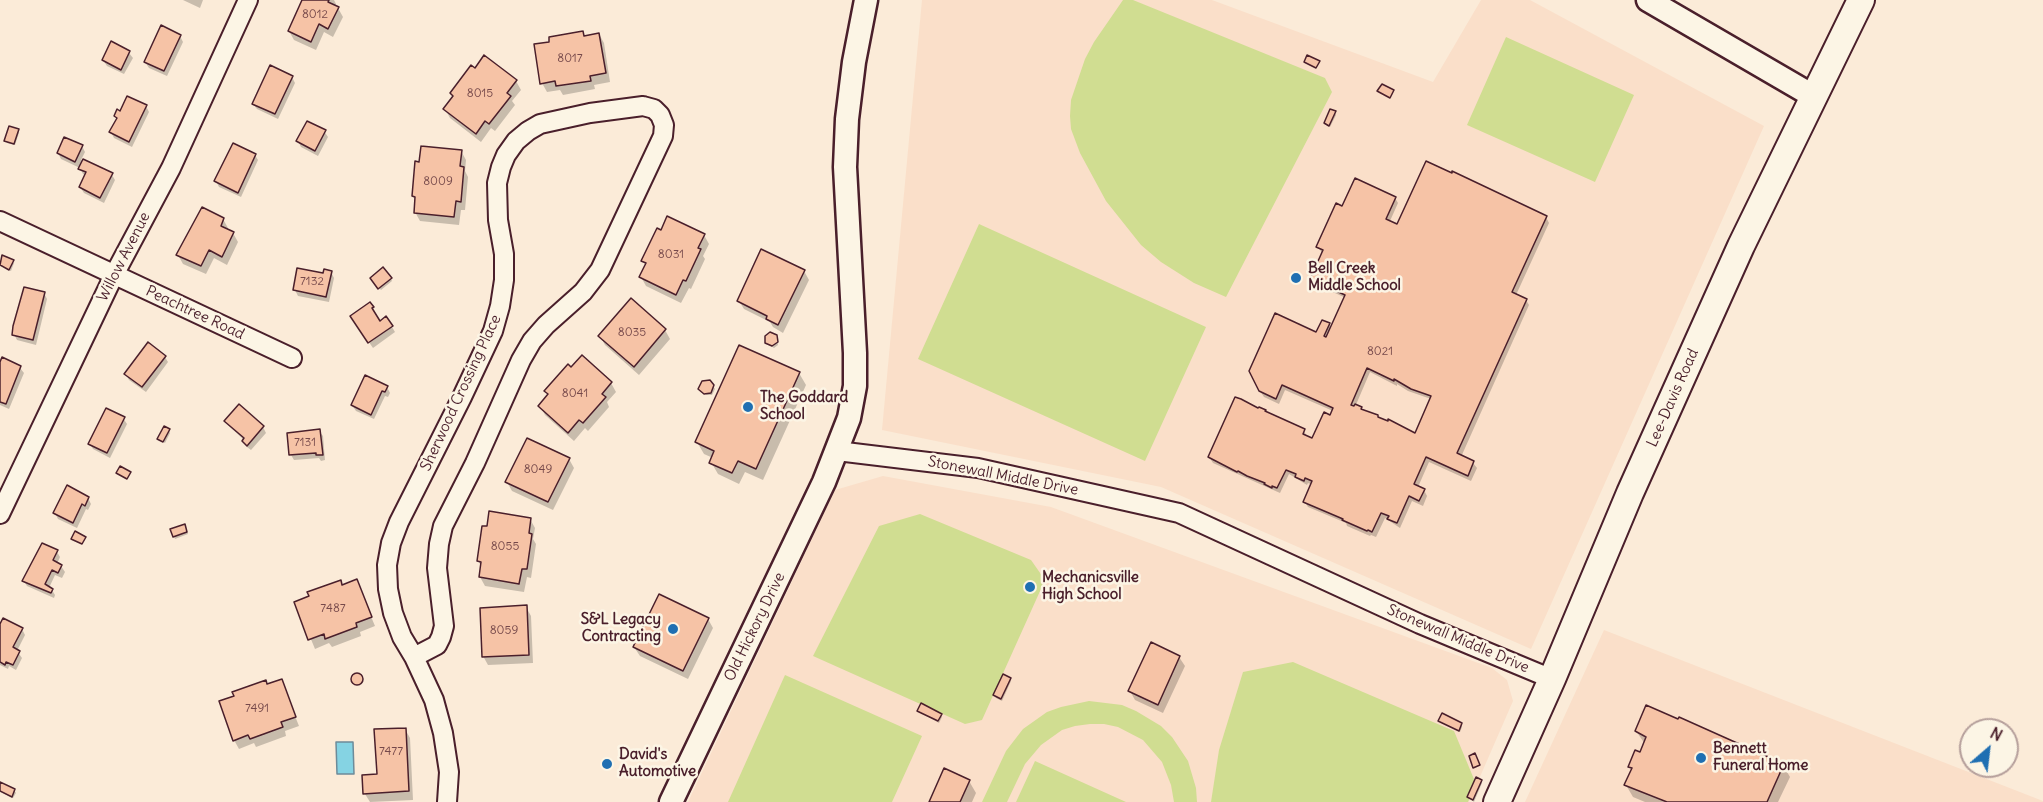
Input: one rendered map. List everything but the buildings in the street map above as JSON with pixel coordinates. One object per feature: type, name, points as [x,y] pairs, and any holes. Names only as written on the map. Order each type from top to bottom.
[{"type":"main road","name":"Lee-Davis Road","points":[[1497,802],[1634,483],[1741,246],[1861,0]]},
{"type":"street","name":"Willow Avenue","points":[[0,514],[114,275],[171,168],[248,0]]},
{"type":"street","points":[[837,451],[849,418],[855,386],[845,167],[847,119],[854,62],[866,0]]},
{"type":"street","points":[[1648,0],[1813,96]]},
{"type":"street","name":"Sherwood Crossing Place","points":[[414,657],[436,645],[444,626],[437,567],[439,544],[444,526],[532,341],[546,325],[583,292],[600,270],[663,136],[664,124],[654,109],[643,106],[540,124],[516,141],[501,167],[497,183],[498,220],[504,254],[504,280],[493,331],[399,522],[391,543],[387,565],[388,589],[393,614],[434,700],[443,733],[450,772],[447,802]]},
{"type":"street","name":"Peachtree Road","points":[[0,221],[292,358]]},
{"type":"street","name":"Stonewall Middle Drive","points":[[837,451],[978,468],[1179,513],[1376,604],[1551,679]]},
{"type":"street","name":"Old Hickory Drive","points":[[671,802],[804,525],[837,451]]},
{"type":"shaded area","name":"Bell Creek Middle School","points":[[922,0],[1212,0],[1433,82],[1481,0],[1530,0],[1764,126],[1531,649],[1161,487],[882,430]]},
{"type":"shaded area","name":"Mechanicsville High School","points":[[883,476],[1051,507],[1492,668],[1507,680],[1513,701],[1469,802],[688,802],[835,490]]},
{"type":"shaded area","points":[[1604,630],[1959,768],[1959,778],[1984,778],[2043,801],[2043,802],[1525,802]]},
{"type":"green space","points":[[1123,0],[1133,0],[1325,78],[1332,92],[1226,297],[1194,283],[1161,262],[1141,245],[1106,201],[1080,153],[1071,129],[1071,100],[1085,59]]},
{"type":"green space","points":[[1506,37],[1634,95],[1595,182],[1467,125]]},
{"type":"green space","points":[[979,224],[1206,327],[1145,461],[918,359]]},
{"type":"green space","points":[[920,514],[1031,560],[1045,580],[982,720],[965,724],[813,656],[879,526]]},
{"type":"green space","points":[[1293,662],[1454,731],[1476,784],[1468,802],[1211,802],[1219,750],[1243,672]]},
{"type":"green space","points":[[785,675],[922,736],[892,802],[728,802]]},
{"type":"green space","points":[[1089,701],[1122,705],[1161,726],[1172,737],[1188,761],[1196,788],[1197,802],[1174,802],[1171,785],[1162,762],[1143,740],[1118,727],[1090,724],[1062,730],[1041,745],[1025,764],[1007,802],[982,802],[1006,751],[1023,729],[1047,712]]},
{"type":"green space","points":[[1035,761],[1126,802],[1016,802]]},
{"type":"water","points":[[336,742],[353,742],[354,774],[337,774]]},
{"type":"place","name":"Bell Creek Middle School","points":[[1296,278]]},
{"type":"place","name":"The Goddard School","points":[[748,407]]},
{"type":"place","name":"Mechanicsville High School","points":[[1030,587]]},
{"type":"place","name":"S&L Legacy Contracting","points":[[673,629]]},
{"type":"place","name":"Bennett Funeral Home","points":[[1701,758]]},
{"type":"place","name":"David's Automotive","points":[[607,764]]}]
